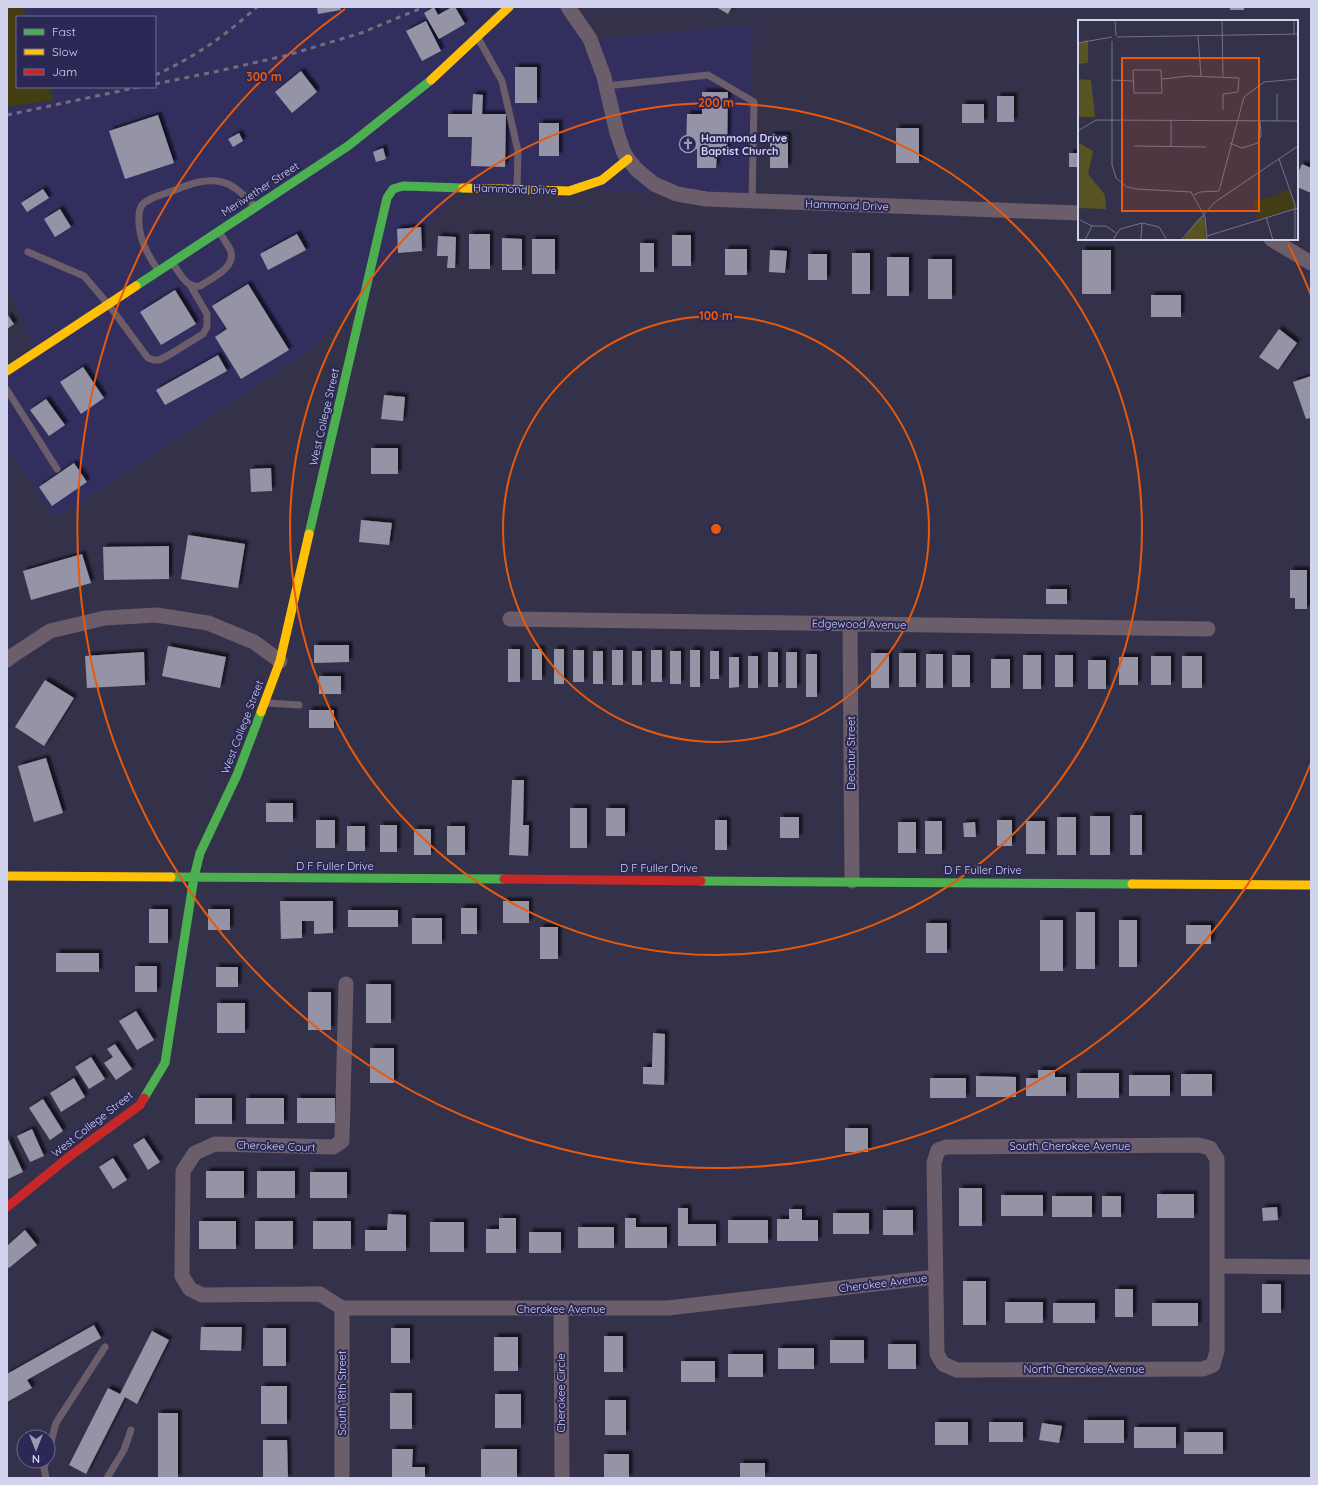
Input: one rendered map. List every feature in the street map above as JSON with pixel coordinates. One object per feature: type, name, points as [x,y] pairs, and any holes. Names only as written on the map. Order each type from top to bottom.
[{"type":"street","name":"Meriwether Street","points":[[7,370],[348,146],[421,89],[478,38],[509,7]]},
{"type":"street","name":"Hammond Drive","points":[[568,7],[590,39],[604,77],[617,133],[624,153],[637,170],[654,184],[677,194],[706,199],[1078,213]]},
{"type":"street","name":"Hammond Drive","points":[[393,189],[403,186],[569,191],[602,180],[628,159]]},
{"type":"street","name":"West College Street","points":[[7,1207],[70,1156],[140,1104],[165,1063],[194,877],[200,853],[237,775],[280,661],[387,198],[393,189]]},
{"type":"street","points":[[1273,240],[1311,263]]},
{"type":"street","points":[[7,660],[50,631],[105,618],[156,615],[208,623],[254,642],[280,661]]},
{"type":"street","name":"Edgewood Avenue","points":[[510,619],[1208,629]]},
{"type":"street","name":"Decatur Street","points":[[850,624],[852,881]]},
{"type":"street","name":"D F Fuller Drive","points":[[7,876],[1311,885]]},
{"type":"street","name":"Cherokee Court","points":[[342,1308],[320,1294],[202,1295],[190,1289],[182,1276],[183,1171],[195,1153],[215,1144],[333,1147],[342,1141],[346,984]]},
{"type":"street","name":"South Cherokee Avenue","points":[[936,1277],[934,1163],[938,1150],[946,1147],[1198,1145],[1210,1148],[1217,1159],[1218,1266]]},
{"type":"street","points":[[1218,1266],[1311,1267]]},
{"type":"street","name":"North Cherokee Avenue","points":[[936,1277],[938,1354],[943,1364],[957,1370],[1203,1369],[1213,1365],[1217,1351],[1218,1266]]},
{"type":"street","name":"Cherokee Avenue","points":[[342,1308],[668,1308],[936,1277]]},
{"type":"street","name":"South 18th Street","points":[[342,1308],[342,1478]]},
{"type":"street","name":"Cherokee Circle","points":[[561,1309],[562,1478]]},
{"type":"lane","points":[[478,38],[502,81],[518,151],[517,189]]},
{"type":"lane","points":[[606,86],[708,75],[754,102],[752,201]]},
{"type":"lane","points":[[159,271],[149,257],[140,235],[139,214],[141,206],[149,200],[196,181],[210,181],[222,182],[234,188],[256,206]]},
{"type":"lane","points":[[190,286],[200,286],[229,266],[232,255],[219,231]]},
{"type":"lane","points":[[28,252],[84,276],[108,304],[148,358],[154,360],[159,360],[169,355],[203,334],[207,327],[206,314],[190,286],[172,262]]},
{"type":"lane","points":[[7,390],[58,469]]},
{"type":"lane","points":[[264,703],[299,705]]},
{"type":"lane","points":[[54,1429],[56,1423],[105,1347]]},
{"type":"lane","points":[[107,1478],[124,1450],[132,1430]]},
{"type":"shaded area","points":[[7,7],[22,7],[26,16],[16,16],[16,88],[50,88],[54,100],[7,107]]},
{"type":"shaded area","points":[[22,7],[556,7],[585,40],[753,25],[747,195],[661,193],[466,184],[313,347],[55,519],[7,447],[7,374],[35,353],[7,280],[7,107],[54,100],[50,88],[156,88],[156,16],[26,16]]},
{"type":"building","points":[[317,7],[340,7],[341,10],[318,14]]},
{"type":"building","points":[[434,7],[438,15],[452,7],[455,7],[465,24],[439,39],[424,13]]},
{"type":"building","points":[[716,7],[732,7],[728,14]]},
{"type":"building","points":[[1230,7],[1244,7],[1244,10],[1230,10]]},
{"type":"building","points":[[426,21],[441,51],[422,61],[406,31]]},
{"type":"building","points":[[515,67],[537,67],[537,103],[515,103]]},
{"type":"building","points":[[301,71],[317,92],[292,113],[275,92]]},
{"type":"building","points":[[702,92],[728,92],[727,155],[717,154],[716,168],[697,168],[697,149],[686,149],[687,114],[702,114]]},
{"type":"building","points":[[473,94],[483,95],[482,114],[506,114],[505,167],[471,166],[472,137],[448,137],[448,114],[472,114]]},
{"type":"building","points":[[997,96],[1014,96],[1014,122],[997,122]]},
{"type":"building","points":[[962,104],[984,104],[984,123],[962,123]]},
{"type":"building","points":[[158,115],[174,163],[125,179],[109,131]]},
{"type":"building","points":[[539,123],[559,123],[559,156],[539,156]]},
{"type":"building","points":[[896,128],[919,128],[919,163],[896,163]]},
{"type":"building","points":[[239,133],[243,141],[233,147],[228,139]]},
{"type":"building","points":[[770,135],[788,135],[788,168],[770,168]]},
{"type":"building","points":[[383,148],[386,159],[376,162],[373,152]]},
{"type":"building","points":[[1069,153],[1078,153],[1078,167],[1069,167]]},
{"type":"building","points":[[1302,164],[1311,168],[1311,193],[1298,187],[1298,173]]},
{"type":"building","points":[[43,189],[49,198],[27,212],[21,203]]},
{"type":"building","points":[[60,209],[71,227],[55,237],[44,219]]},
{"type":"building","points":[[421,227],[422,251],[398,253],[397,229]]},
{"type":"building","points":[[297,234],[306,250],[268,270],[260,254]]},
{"type":"building","points":[[469,234],[490,234],[490,269],[469,269]]},
{"type":"building","points":[[672,235],[691,235],[691,266],[672,266]]},
{"type":"building","points":[[438,236],[456,237],[455,268],[447,268],[448,256],[437,256]]},
{"type":"building","points":[[502,238],[522,239],[522,270],[502,270]]},
{"type":"building","points":[[532,239],[555,239],[555,274],[532,274]]},
{"type":"building","points":[[640,243],[654,243],[654,272],[640,272]]},
{"type":"building","points":[[725,249],[747,249],[747,275],[725,275]]},
{"type":"building","points":[[770,250],[787,251],[785,273],[769,272]]},
{"type":"building","points":[[1082,250],[1111,250],[1111,294],[1082,294]]},
{"type":"building","points":[[852,253],[870,253],[870,294],[852,294]]},
{"type":"building","points":[[808,254],[827,254],[827,280],[808,280]]},
{"type":"building","points":[[887,257],[909,257],[909,296],[887,296]]},
{"type":"building","points":[[928,259],[952,259],[952,299],[928,299]]},
{"type":"building","points":[[248,284],[289,350],[241,379],[215,337],[227,329],[212,306]]},
{"type":"building","points":[[175,290],[196,324],[161,345],[140,312]]},
{"type":"building","points":[[1151,295],[1181,295],[1181,317],[1151,317]]},
{"type":"building","points":[[7,314],[14,324],[7,329]]},
{"type":"building","points":[[1279,329],[1297,343],[1278,370],[1259,357]]},
{"type":"building","points":[[218,355],[227,371],[165,405],[156,390]]},
{"type":"building","points":[[83,367],[104,398],[81,414],[60,382]]},
{"type":"building","points":[[1311,376],[1311,418],[1306,419],[1293,382]]},
{"type":"building","points":[[384,395],[405,397],[403,421],[381,419]]},
{"type":"building","points":[[46,399],[65,425],[49,436],[30,410]]},
{"type":"building","points":[[371,448],[398,448],[398,474],[371,474]]},
{"type":"building","points":[[74,463],[87,482],[52,506],[39,487]]},
{"type":"building","points":[[271,468],[272,491],[251,492],[250,469]]},
{"type":"building","points":[[361,520],[392,523],[389,545],[359,542]]},
{"type":"building","points":[[188,535],[245,544],[238,588],[181,579]]},
{"type":"building","points":[[169,546],[169,579],[104,580],[103,547]]},
{"type":"building","points":[[82,554],[91,583],[31,600],[23,571]]},
{"type":"building","points":[[1290,570],[1307,570],[1307,609],[1295,609],[1295,598],[1290,598]]},
{"type":"building","points":[[1046,589],[1067,589],[1067,604],[1046,604]]},
{"type":"building","points":[[314,645],[349,645],[349,662],[314,663]]},
{"type":"building","points":[[168,646],[226,657],[220,688],[162,676]]},
{"type":"building","points":[[508,649],[520,649],[520,682],[508,682]]},
{"type":"building","points":[[532,649],[542,649],[542,680],[532,680]]},
{"type":"building","points":[[554,649],[564,649],[564,684],[554,684]]},
{"type":"building","points":[[573,650],[584,650],[584,682],[573,682]]},
{"type":"building","points":[[612,650],[623,650],[623,685],[612,685]]},
{"type":"building","points":[[651,650],[662,650],[662,682],[651,682]]},
{"type":"building","points":[[690,650],[700,650],[700,687],[690,687]]},
{"type":"building","points":[[593,651],[603,651],[603,684],[593,684]]},
{"type":"building","points":[[632,651],[642,651],[642,685],[632,685]]},
{"type":"building","points":[[670,651],[681,651],[681,684],[670,684]]},
{"type":"building","points":[[710,651],[719,651],[719,679],[710,679]]},
{"type":"building","points":[[144,652],[145,685],[87,688],[85,656]]},
{"type":"building","points":[[768,652],[778,652],[778,687],[768,687]]},
{"type":"building","points":[[786,652],[797,652],[797,688],[786,688]]},
{"type":"building","points":[[871,653],[889,653],[889,688],[871,688]]},
{"type":"building","points":[[899,653],[916,653],[916,687],[899,687]]},
{"type":"building","points":[[806,654],[817,654],[817,697],[806,697]]},
{"type":"building","points":[[926,654],[943,654],[943,688],[926,688]]},
{"type":"building","points":[[952,655],[970,655],[970,687],[952,687]]},
{"type":"building","points":[[1023,655],[1041,655],[1041,689],[1023,689]]},
{"type":"building","points":[[1055,655],[1073,655],[1073,687],[1055,687]]},
{"type":"building","points":[[748,656],[758,656],[758,688],[748,688]]},
{"type":"building","points":[[1151,656],[1171,656],[1171,685],[1151,685]]},
{"type":"building","points":[[1182,656],[1202,656],[1202,688],[1182,688]]},
{"type":"building","points":[[729,657],[739,657],[739,687],[729,688]]},
{"type":"building","points":[[1119,657],[1138,657],[1138,685],[1119,685]]},
{"type":"building","points":[[991,659],[1010,659],[1010,688],[991,688]]},
{"type":"building","points":[[1088,660],[1106,660],[1106,689],[1088,689]]},
{"type":"building","points":[[319,676],[341,676],[341,694],[319,694]]},
{"type":"building","points":[[45,680],[74,698],[44,746],[15,727]]},
{"type":"building","points":[[309,710],[334,710],[334,728],[309,728]]},
{"type":"building","points":[[46,758],[63,813],[34,822],[18,766]]},
{"type":"building","points":[[512,780],[524,780],[523,825],[529,825],[528,856],[509,855]]},
{"type":"building","points":[[266,803],[293,803],[293,822],[266,822]]},
{"type":"building","points":[[570,808],[587,808],[587,848],[570,848]]},
{"type":"building","points":[[606,808],[625,808],[625,836],[606,836]]},
{"type":"building","points":[[1130,815],[1142,815],[1142,855],[1130,855]]},
{"type":"building","points":[[1090,816],[1110,816],[1110,855],[1090,855]]},
{"type":"building","points":[[780,817],[799,817],[799,838],[780,838]]},
{"type":"building","points":[[1057,817],[1076,817],[1076,855],[1057,855]]},
{"type":"building","points":[[316,820],[335,820],[335,848],[316,848]]},
{"type":"building","points":[[715,820],[727,820],[727,850],[715,850]]},
{"type":"building","points":[[997,820],[1012,820],[1012,846],[997,846]]},
{"type":"building","points":[[925,821],[942,821],[942,854],[925,854]]},
{"type":"building","points":[[1026,821],[1045,821],[1045,854],[1026,854]]},
{"type":"building","points":[[898,822],[916,822],[916,853],[898,853]]},
{"type":"building","points":[[975,822],[976,837],[964,837],[963,823]]},
{"type":"building","points":[[380,825],[397,825],[397,852],[380,852]]},
{"type":"building","points":[[347,826],[365,826],[365,851],[347,851]]},
{"type":"building","points":[[447,826],[465,826],[465,855],[447,855]]},
{"type":"building","points":[[414,829],[431,829],[431,855],[414,855]]},
{"type":"building","points":[[280,901],[333,901],[333,933],[314,934],[314,921],[302,921],[302,938],[281,939]]},
{"type":"building","points":[[503,901],[529,901],[529,923],[503,923]]},
{"type":"building","points":[[461,908],[477,908],[477,934],[461,934]]},
{"type":"building","points":[[149,909],[168,909],[168,943],[149,943]]},
{"type":"building","points":[[208,909],[230,909],[230,930],[208,930]]},
{"type":"building","points":[[348,910],[398,910],[398,927],[348,927]]},
{"type":"building","points":[[1076,912],[1095,912],[1095,969],[1076,969]]},
{"type":"building","points":[[412,918],[442,918],[442,944],[412,944]]},
{"type":"building","points":[[1040,920],[1063,920],[1063,971],[1040,971]]},
{"type":"building","points":[[1119,920],[1137,920],[1137,967],[1119,967]]},
{"type":"building","points":[[926,923],[947,923],[947,953],[926,953]]},
{"type":"building","points":[[1186,925],[1211,925],[1211,944],[1186,944]]},
{"type":"building","points":[[540,927],[558,927],[558,959],[540,959]]},
{"type":"building","points":[[56,953],[99,953],[99,972],[56,972]]},
{"type":"building","points":[[135,966],[157,966],[157,992],[135,992]]},
{"type":"building","points":[[216,967],[238,967],[238,987],[216,987]]},
{"type":"building","points":[[366,984],[391,984],[391,1023],[366,1023]]},
{"type":"building","points":[[308,992],[331,992],[331,1030],[308,1030]]},
{"type":"building","points":[[217,1003],[245,1003],[245,1033],[217,1033]]},
{"type":"building","points":[[136,1011],[154,1040],[137,1050],[119,1021]]},
{"type":"building","points":[[653,1033],[665,1034],[664,1085],[643,1084],[643,1067],[652,1067]]},
{"type":"building","points":[[115,1044],[132,1069],[116,1080],[104,1063],[113,1057],[107,1049]]},
{"type":"building","points":[[370,1048],[394,1048],[394,1083],[370,1083]]},
{"type":"building","points":[[91,1057],[105,1079],[89,1089],[75,1067]]},
{"type":"building","points":[[1038,1070],[1055,1070],[1055,1077],[1066,1077],[1066,1096],[1026,1096],[1026,1078],[1038,1078]]},
{"type":"building","points":[[1077,1073],[1119,1073],[1119,1098],[1077,1098]]},
{"type":"building","points":[[1181,1074],[1212,1074],[1212,1096],[1181,1096]]},
{"type":"building","points":[[1129,1075],[1170,1075],[1170,1096],[1129,1096]]},
{"type":"building","points":[[976,1076],[1016,1077],[1016,1097],[976,1097]]},
{"type":"building","points":[[74,1078],[85,1097],[61,1112],[50,1093]]},
{"type":"building","points":[[930,1078],[966,1078],[966,1098],[930,1098]]},
{"type":"building","points":[[195,1098],[232,1098],[232,1124],[195,1124]]},
{"type":"building","points":[[246,1098],[284,1098],[284,1124],[246,1124]]},
{"type":"building","points":[[297,1098],[335,1098],[335,1123],[297,1123]]},
{"type":"building","points":[[43,1099],[63,1131],[50,1140],[29,1108]]},
{"type":"building","points":[[845,1128],[868,1128],[868,1152],[845,1152]]},
{"type":"building","points":[[32,1129],[44,1156],[30,1162],[17,1136]]},
{"type":"building","points":[[7,1137],[23,1172],[8,1179],[7,1177]]},
{"type":"building","points":[[144,1138],[160,1162],[148,1170],[133,1145]]},
{"type":"building","points":[[113,1158],[127,1180],[113,1189],[99,1167]]},
{"type":"building","points":[[206,1171],[244,1171],[244,1198],[206,1198]]},
{"type":"building","points":[[257,1171],[295,1171],[295,1198],[257,1198]]},
{"type":"building","points":[[310,1172],[347,1172],[347,1198],[310,1198]]},
{"type":"building","points":[[959,1188],[982,1188],[982,1226],[959,1226]]},
{"type":"building","points":[[1157,1194],[1194,1194],[1194,1218],[1157,1218]]},
{"type":"building","points":[[1001,1195],[1043,1195],[1043,1216],[1001,1216]]},
{"type":"building","points":[[1052,1196],[1092,1196],[1092,1217],[1052,1217]]},
{"type":"building","points":[[1102,1196],[1121,1196],[1121,1217],[1102,1217]]},
{"type":"building","points":[[1277,1207],[1278,1220],[1263,1221],[1262,1208]]},
{"type":"building","points":[[678,1208],[688,1208],[688,1224],[716,1224],[716,1246],[678,1246]]},
{"type":"building","points":[[789,1209],[802,1209],[802,1220],[818,1220],[818,1241],[777,1241],[777,1219],[789,1219]]},
{"type":"building","points":[[883,1210],[913,1210],[913,1235],[883,1235]]},
{"type":"building","points":[[833,1213],[869,1213],[869,1234],[833,1234]]},
{"type":"building","points":[[388,1214],[406,1215],[406,1251],[365,1251],[365,1230],[387,1230]]},
{"type":"building","points":[[499,1218],[516,1218],[516,1253],[486,1253],[486,1229],[499,1229]]},
{"type":"building","points":[[625,1218],[636,1218],[636,1227],[667,1227],[667,1248],[625,1248]]},
{"type":"building","points":[[728,1220],[768,1220],[768,1243],[728,1243]]},
{"type":"building","points":[[199,1221],[236,1221],[236,1249],[199,1249]]},
{"type":"building","points":[[255,1221],[293,1221],[293,1249],[255,1249]]},
{"type":"building","points":[[313,1221],[351,1221],[351,1249],[313,1249]]},
{"type":"building","points":[[430,1222],[464,1222],[464,1252],[430,1252]]},
{"type":"building","points":[[578,1227],[614,1227],[614,1248],[578,1248]]},
{"type":"building","points":[[25,1230],[37,1245],[9,1268],[7,1266],[7,1246]]},
{"type":"building","points":[[529,1232],[561,1232],[561,1253],[529,1253]]},
{"type":"building","points":[[963,1281],[986,1281],[986,1325],[963,1325]]},
{"type":"building","points":[[1262,1284],[1281,1284],[1281,1313],[1262,1313]]},
{"type":"building","points":[[1115,1289],[1133,1289],[1133,1317],[1115,1317]]},
{"type":"building","points":[[1005,1302],[1043,1302],[1043,1323],[1005,1323]]},
{"type":"building","points":[[1053,1303],[1095,1303],[1095,1323],[1053,1323]]},
{"type":"building","points":[[1152,1303],[1198,1303],[1198,1326],[1152,1326]]},
{"type":"building","points":[[94,1325],[101,1338],[27,1380],[32,1388],[7,1402],[7,1374]]},
{"type":"building","points":[[201,1327],[242,1327],[241,1351],[200,1350]]},
{"type":"building","points":[[263,1328],[286,1328],[286,1366],[263,1366]]},
{"type":"building","points":[[391,1328],[410,1328],[410,1363],[391,1363]]},
{"type":"building","points":[[152,1331],[169,1340],[137,1404],[125,1397],[86,1474],[69,1465],[108,1388],[120,1394]]},
{"type":"building","points":[[604,1336],[623,1336],[623,1372],[604,1372]]},
{"type":"building","points":[[494,1337],[518,1337],[518,1371],[494,1371]]},
{"type":"building","points":[[830,1340],[864,1340],[864,1363],[830,1363]]},
{"type":"building","points":[[888,1344],[916,1344],[916,1369],[888,1369]]},
{"type":"building","points":[[778,1348],[814,1348],[814,1369],[778,1369]]},
{"type":"building","points":[[728,1354],[763,1354],[763,1377],[728,1377]]},
{"type":"building","points":[[681,1361],[715,1361],[715,1382],[681,1382]]},
{"type":"building","points":[[261,1386],[287,1386],[287,1424],[261,1424]]},
{"type":"building","points":[[390,1393],[412,1393],[412,1429],[390,1429]]},
{"type":"building","points":[[495,1394],[521,1394],[521,1428],[495,1428]]},
{"type":"building","points":[[605,1400],[626,1400],[626,1435],[605,1435]]},
{"type":"building","points":[[158,1413],[178,1413],[178,1478],[158,1478]]},
{"type":"building","points":[[1084,1420],[1124,1420],[1124,1443],[1084,1443]]},
{"type":"building","points":[[935,1422],[968,1422],[968,1445],[935,1445]]},
{"type":"building","points":[[989,1422],[1023,1422],[1023,1442],[989,1442]]},
{"type":"building","points":[[1042,1423],[1062,1426],[1059,1443],[1039,1440]]},
{"type":"building","points":[[1134,1427],[1176,1427],[1176,1448],[1134,1448]]},
{"type":"building","points":[[1184,1432],[1223,1432],[1223,1454],[1184,1454]]},
{"type":"building","points":[[263,1440],[287,1440],[288,1478],[263,1478]]},
{"type":"building","points":[[392,1449],[413,1449],[412,1467],[425,1467],[425,1478],[392,1478]]},
{"type":"building","points":[[481,1449],[517,1449],[517,1478],[481,1478]]},
{"type":"building","points":[[604,1454],[629,1454],[629,1478],[604,1478]]},
{"type":"building","points":[[740,1463],[765,1463],[765,1477],[740,1477]]},
{"type":"railway","points":[[156,74],[183,61],[209,45],[257,7]]},
{"type":"railway","points":[[156,84],[288,55],[361,33],[424,7]]},
{"type":"railway","points":[[7,115],[134,88]]},
{"type":"traffic: fast","points":[[136,286],[348,146],[431,80]]},
{"type":"traffic: fast","points":[[309,534],[387,198],[393,189],[403,186],[463,188]]},
{"type":"traffic: fast","points":[[144,1098],[165,1063],[194,877],[200,853],[237,775],[261,712]]},
{"type":"traffic: fast","points":[[171,877],[504,879]]},
{"type":"traffic: fast","points":[[701,881],[1132,884]]},
{"type":"traffic: slow","points":[[431,80],[509,7]]},
{"type":"traffic: slow","points":[[463,188],[569,191],[602,180],[628,159]]},
{"type":"traffic: slow","points":[[7,371],[136,286]]},
{"type":"traffic: slow","points":[[261,712],[280,661],[309,534]]},
{"type":"traffic: slow","points":[[7,876],[171,877]]},
{"type":"traffic: slow","points":[[1132,884],[1311,885]]},
{"type":"traffic: jam","points":[[504,879],[701,881]]},
{"type":"traffic: jam","points":[[7,1207],[70,1156],[140,1105],[144,1098]]},
{"type":"place","name":"Hammond Drive Baptist Church","points":[[688,144]]}]
